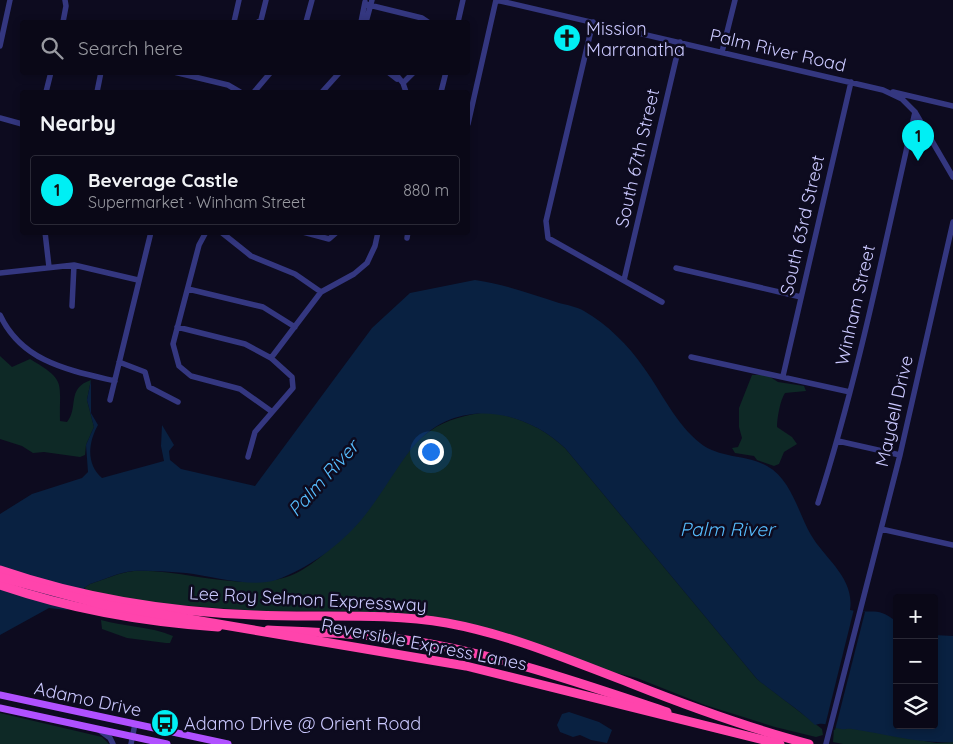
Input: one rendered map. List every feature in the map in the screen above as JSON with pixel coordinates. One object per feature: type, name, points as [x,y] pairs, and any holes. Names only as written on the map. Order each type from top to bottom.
[{"type":"highway","name":"Lee Roy Selmon Expressway","points":[[0,570],[92,596],[195,612],[255,616],[382,616],[428,620],[478,629],[535,645],[667,698],[808,744]]},
{"type":"highway","name":"Reversible Express Lanes","points":[[0,577],[59,595],[116,608],[466,666],[780,744]]},
{"type":"highway","name":"Lee Roy Selmon Expressway","points":[[0,585],[95,611],[171,624],[355,634],[430,644],[562,677],[762,744]]},
{"type":"main road","name":"Adamo Drive","points":[[0,695],[228,744]]},
{"type":"main road","name":"Adamo Drive","points":[[0,708],[97,729],[132,740],[167,744]]},
{"type":"street","points":[[0,46],[10,0]]},
{"type":"street","points":[[63,20],[65,0]]},
{"type":"street","points":[[234,20],[239,0]]},
{"type":"street","points":[[262,20],[266,0]]},
{"type":"street","points":[[307,20],[312,0]]},
{"type":"street","points":[[458,20],[463,0]]},
{"type":"street","points":[[470,115],[496,0]]},
{"type":"street","name":"Palm River Road","points":[[496,0],[883,90],[902,99],[915,112],[953,177]]},
{"type":"street","points":[[531,8],[533,0]]},
{"type":"street","points":[[722,52],[735,0]]},
{"type":"street","points":[[362,20],[368,2]]},
{"type":"street","points":[[366,20],[368,2]]},
{"type":"street","points":[[368,2],[425,20]]},
{"type":"street","points":[[593,22],[546,221],[548,238],[662,302]]},
{"type":"street","name":"South 67th Street","points":[[624,280],[680,42]]},
{"type":"street","points":[[46,90],[50,75]]},
{"type":"street","points":[[97,90],[100,75]]},
{"type":"street","points":[[186,75],[228,85],[237,90]]},
{"type":"street","points":[[256,90],[268,75]]},
{"type":"street","points":[[324,90],[337,75]]},
{"type":"street","points":[[392,75],[403,83]]},
{"type":"street","points":[[396,75],[403,83],[405,90]]},
{"type":"street","points":[[403,83],[411,75]]},
{"type":"street","points":[[442,90],[445,75]]},
{"type":"street","name":"South 63rd Street","points":[[783,376],[851,82]]},
{"type":"street","points":[[883,90],[953,106]]},
{"type":"street","name":"Winham Street","points":[[818,503],[838,441],[915,112]]},
{"type":"street","points":[[0,118],[20,123]]},
{"type":"street","name":"Maydell Drive","points":[[826,744],[900,455],[953,222]]},
{"type":"street","points":[[46,235],[49,267]]},
{"type":"street","points":[[110,400],[150,235]]},
{"type":"street","points":[[204,235],[199,245],[173,344],[179,366],[191,376],[240,389],[271,411]]},
{"type":"street","points":[[225,235],[251,256],[295,274],[321,292]]},
{"type":"street","points":[[314,235],[329,239],[334,235]]},
{"type":"street","points":[[271,358],[321,292],[354,274],[367,263],[375,246],[377,235]]},
{"type":"street","points":[[72,306],[74,265]]},
{"type":"street","points":[[0,273],[74,265],[138,280]]},
{"type":"street","points":[[676,268],[801,297]]},
{"type":"street","points":[[188,288],[263,307],[295,327]]},
{"type":"street","points":[[0,315],[15,339],[30,353],[62,369],[115,381]]},
{"type":"street","points":[[177,327],[245,344],[271,358],[292,377],[293,388],[271,411],[255,432],[248,457]]},
{"type":"street","points":[[691,356],[850,392]]},
{"type":"street","points":[[119,362],[145,372],[149,387],[178,402]]},
{"type":"street","points":[[838,441],[900,455]]},
{"type":"street","points":[[881,529],[953,545]]},
{"type":"street","points":[[132,740],[134,724]]},
{"type":"street","points":[[97,729],[110,738],[113,744]]},
{"type":"green space","points":[[0,356],[12,367],[30,359],[50,372],[59,383],[60,421],[67,422],[78,388],[91,380],[87,400],[94,427],[86,445],[85,455],[80,457],[44,452],[33,453],[22,446],[0,439]]},
{"type":"green space","points":[[752,375],[767,375],[778,382],[804,386],[806,391],[785,393],[783,396],[777,427],[792,437],[797,444],[784,452],[779,464],[774,466],[757,460],[754,456],[735,453],[732,448],[738,447],[742,438],[739,427],[739,408]]},
{"type":"green space","points":[[487,412],[509,416],[539,428],[565,448],[757,679],[822,729],[823,735],[816,737],[775,727],[705,705],[637,678],[608,671],[524,644],[404,617],[350,611],[258,611],[151,603],[93,593],[84,588],[112,576],[134,571],[154,571],[242,582],[263,582],[283,578],[302,570],[330,549],[342,537],[420,439],[436,427],[450,421],[464,416]]},
{"type":"green space","points":[[101,620],[155,630],[173,636],[170,643],[127,638],[102,629]]},
{"type":"green space","points":[[0,713],[102,737],[109,744],[0,744]]},
{"type":"green space","points":[[834,728],[850,728],[936,743],[953,742],[953,744],[843,744],[833,742]]},
{"type":"water","name":"Palm River","points":[[475,280],[507,287],[575,307],[584,311],[609,329],[631,351],[651,378],[676,418],[700,443],[716,452],[759,462],[776,472],[783,480],[794,498],[811,535],[844,579],[848,588],[850,610],[878,612],[893,619],[893,729],[938,729],[938,635],[953,636],[953,742],[915,740],[842,729],[825,724],[815,725],[757,679],[565,448],[547,434],[528,424],[508,417],[487,414],[467,415],[447,421],[429,432],[412,448],[369,511],[353,529],[312,563],[288,575],[276,580],[255,583],[186,573],[133,571],[117,574],[84,588],[87,598],[67,610],[49,608],[0,635],[0,514],[32,494],[82,478],[88,472],[86,445],[94,427],[87,400],[91,380],[91,413],[98,425],[92,439],[90,453],[93,466],[102,478],[164,461],[161,446],[162,425],[174,445],[169,451],[170,460],[181,469],[255,486],[372,328],[410,293]]},
{"type":"water","points":[[569,712],[599,722],[612,730],[607,743],[591,740],[580,735],[573,737],[560,732],[557,725],[562,714]]},
{"type":"pier","points":[[854,609],[865,612],[835,730],[825,726]]},
{"type":"place","name":"Mission Marranatha","points":[[567,38]]},
{"type":"place","name":"Beverage Castle","points":[[918,161]]},
{"type":"place","name":"Adamo Drive @ Orient Road","points":[[165,723]]}]
